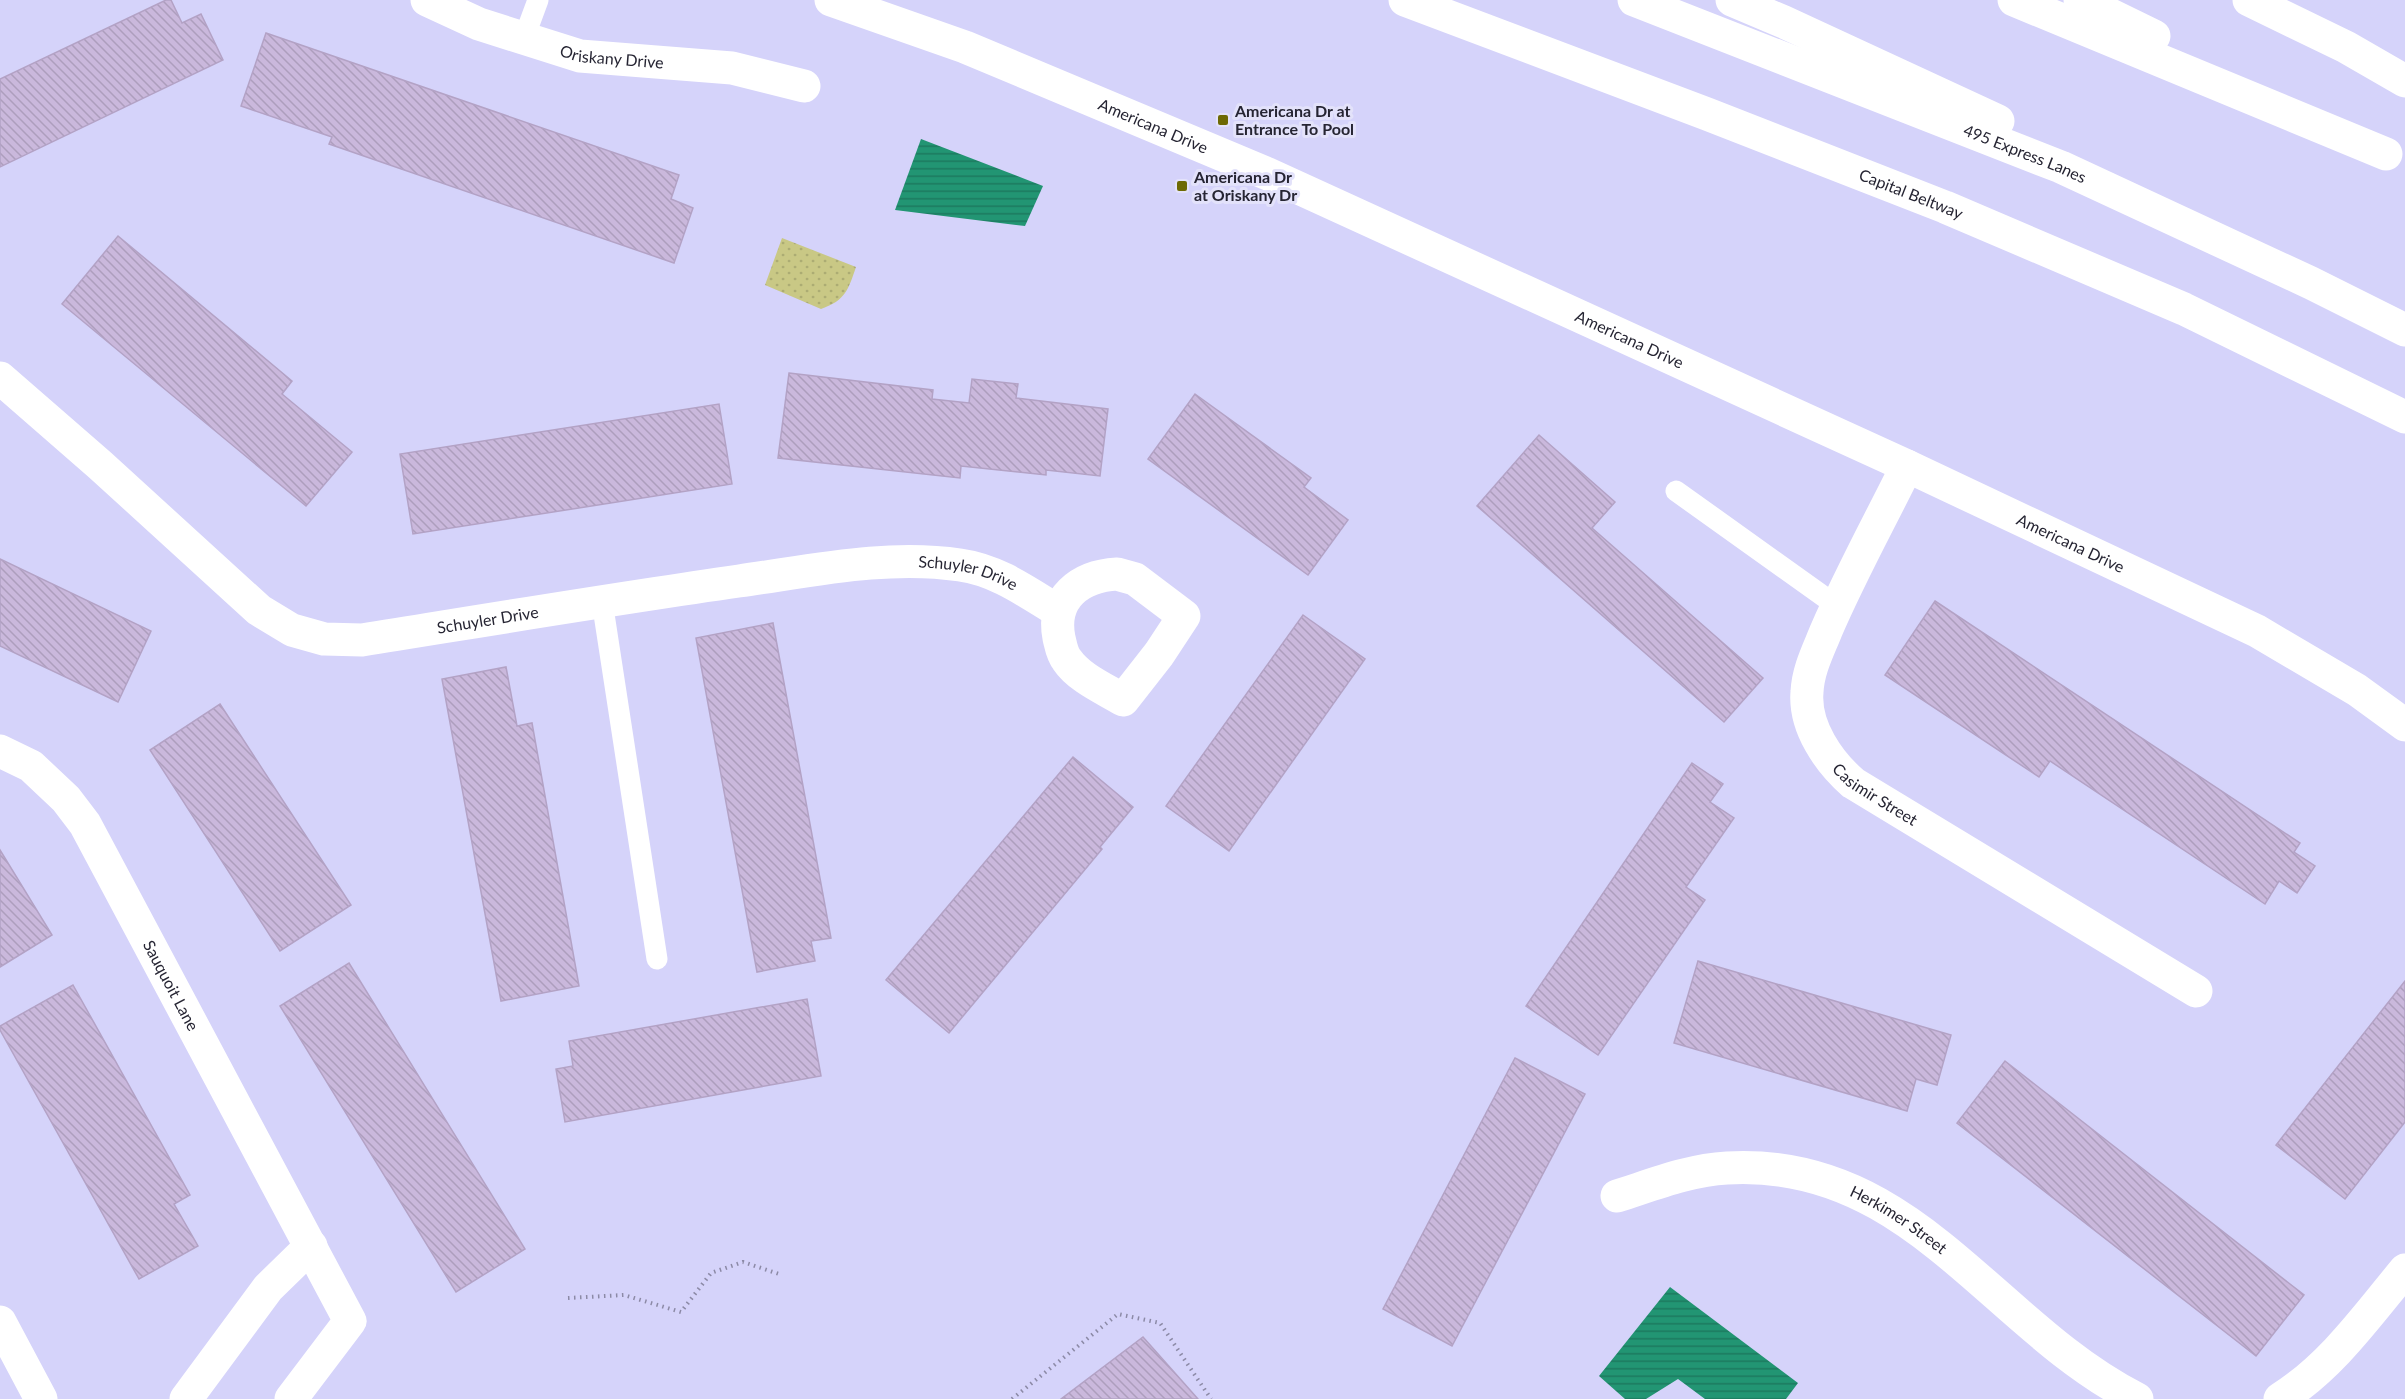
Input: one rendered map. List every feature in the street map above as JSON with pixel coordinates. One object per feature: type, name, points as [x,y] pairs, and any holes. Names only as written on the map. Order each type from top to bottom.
[{"type":"main road","name":"Oriskany Drive","points":[[427,0],[479,24],[580,56],[732,68],[804,86]]},
{"type":"main road","name":"Americana Drive","points":[[831,0],[965,47],[1268,174],[1907,466],[2257,631],[2357,690],[2405,725]]},
{"type":"main road","name":"Capital Beltway","points":[[1405,0],[1945,207],[2184,309],[2405,417]]},
{"type":"main road","name":"495 Express Lanes","points":[[1634,0],[2061,167],[2312,283],[2405,330]]},
{"type":"main road","points":[[1732,0],[2049,145],[2312,283]]},
{"type":"main road","points":[[2014,0],[2395,160]]},
{"type":"main road","points":[[2080,0],[2395,160]]},
{"type":"main road","points":[[2249,0],[2346,47]]},
{"type":"main road","points":[[2265,0],[2405,81]]},
{"type":"main road","name":"Schuyler Drive","points":[[0,378],[100,465],[259,610],[292,630],[324,639],[362,640],[602,601],[852,565],[912,561],[962,565],[999,575],[1058,611]]},
{"type":"main road","name":"Casimir Street","points":[[1907,466],[1837,606],[1812,666],[1806,694],[1811,719],[1822,747],[1837,769],[1853,783],[2196,991]]},
{"type":"main road","name":"Sauquoit Lane","points":[[0,751],[31,766],[66,799],[86,824],[350,1321],[291,1399]]},
{"type":"main road","name":"Herkimer Street","points":[[1617,1196],[1688,1174],[1725,1168],[1764,1168],[1803,1173],[1846,1187],[1876,1201],[1908,1221],[2066,1352],[2114,1387],[2137,1399]]},
{"type":"main road","points":[[186,1399],[268,1288],[311,1246]]},
{"type":"main road","points":[[2280,1399],[2315,1374],[2364,1321],[2405,1270]]},
{"type":"main road","points":[[0,1322],[41,1399]]},
{"type":"lane","points":[[524,38],[538,0]]},
{"type":"lane","points":[[1676,491],[1837,606]]},
{"type":"lane","points":[[602,601],[657,959]]},
{"type":"path","points":[[568,1298],[624,1295],[681,1312],[711,1273],[743,1262],[782,1275]]},
{"type":"path","points":[[1012,1399],[1118,1314],[1160,1323],[1210,1399]]},
{"type":"shaded area","points":[[921,139],[1043,186],[1025,226],[895,210]]},
{"type":"shaded area","points":[[782,238],[856,267],[848,288],[841,298],[821,309],[765,285]]},
{"type":"shaded area","points":[[1670,1287],[1798,1383],[1786,1399],[1705,1399],[1678,1379],[1646,1399],[1625,1399],[1599,1376]]},
{"type":"building","points":[[166,0],[171,0],[182,23],[201,14],[223,60],[0,167],[0,79]]},
{"type":"building","points":[[266,33],[679,175],[671,199],[693,208],[674,263],[329,144],[332,137],[241,106]]},
{"type":"building","points":[[118,236],[292,381],[282,394],[352,452],[306,506],[62,304]]},
{"type":"building","points":[[789,373],[933,390],[932,399],[969,403],[972,379],[1018,384],[1016,398],[1108,409],[1100,476],[1046,470],[1046,475],[961,466],[960,478],[778,458]]},
{"type":"building","points":[[1195,394],[1311,478],[1304,487],[1348,520],[1308,575],[1148,459]]},
{"type":"building","points":[[719,404],[732,484],[413,534],[400,454]]},
{"type":"building","points":[[1539,435],[1615,502],[1592,528],[1763,678],[1724,722],[1477,506]]},
{"type":"building","points":[[0,559],[151,631],[118,702],[0,646]]},
{"type":"building","points":[[1935,601],[2300,843],[2294,852],[2315,866],[2297,893],[2279,881],[2265,904],[2050,761],[2039,777],[1885,675]]},
{"type":"building","points":[[1303,615],[1365,659],[1229,851],[1166,806]]},
{"type":"building","points":[[773,623],[831,938],[811,941],[815,961],[757,972],[696,638]]},
{"type":"building","points":[[506,667],[517,726],[532,723],[579,986],[501,1001],[442,679]]},
{"type":"building","points":[[220,704],[351,905],[280,951],[150,750]]},
{"type":"building","points":[[1073,757],[1133,807],[1100,847],[1102,849],[949,1033],[886,980]]},
{"type":"building","points":[[1692,763],[1723,784],[1710,802],[1734,818],[1686,887],[1705,900],[1598,1055],[1526,1006]]},
{"type":"building","points":[[0,850],[52,935],[0,967]]},
{"type":"building","points":[[1698,961],[1951,1035],[1937,1085],[1916,1079],[1907,1111],[1674,1043]]},
{"type":"building","points":[[349,963],[525,1249],[456,1292],[280,1006]]},
{"type":"building","points":[[2405,981],[2405,1122],[2345,1199],[2276,1145]]},
{"type":"building","points":[[73,985],[190,1195],[174,1204],[198,1246],[139,1279],[0,1030],[0,1026]]},
{"type":"building","points":[[807,999],[821,1076],[565,1122],[556,1069],[573,1066],[569,1041]]},
{"type":"building","points":[[1515,1058],[1585,1094],[1452,1346],[1383,1309]]},
{"type":"building","points":[[2005,1061],[2304,1295],[2256,1356],[1957,1123]]},
{"type":"building","points":[[1143,1337],[1198,1399],[1061,1399]]},
{"type":"place","name":"Americana Dr at Entrance To Pool","points":[[1223,120]]},
{"type":"place","name":"Americana Dr at Oriskany Dr","points":[[1182,186]]}]
